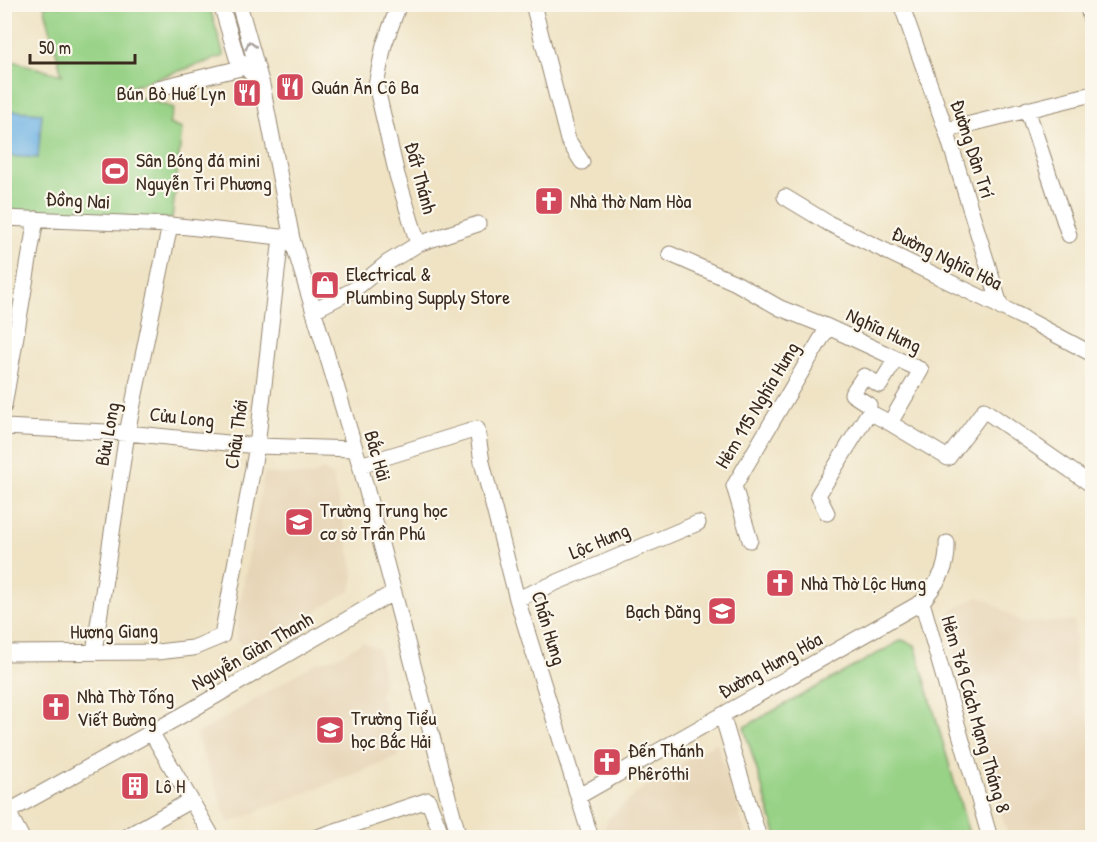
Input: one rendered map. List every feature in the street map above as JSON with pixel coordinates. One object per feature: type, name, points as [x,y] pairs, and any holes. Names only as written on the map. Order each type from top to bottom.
[{"type":"street","points":[[221,4],[237,58],[262,85]]},
{"type":"street","name":"Bắc Hải","points":[[239,4],[262,85],[287,238],[314,310],[360,465],[394,592],[454,837]]},
{"type":"street","name":"Đất Thánh","points":[[314,310],[355,289],[387,263],[418,244],[397,176],[376,85],[384,45],[399,4]]},
{"type":"street","points":[[533,4],[568,140],[582,162]]},
{"type":"street","name":"Đường Dân Trí","points":[[901,4],[946,130],[1001,308]]},
{"type":"street","points":[[1087,4],[1092,24]]},
{"type":"street","points":[[158,88],[245,67]]},
{"type":"street","points":[[946,130],[1092,94]]},
{"type":"street","points":[[1027,109],[1069,235]]},
{"type":"street","name":"Đường Nghĩa Hòa","points":[[785,197],[828,223],[1030,321],[1092,354]]},
{"type":"street","name":"Đồng Nai","points":[[4,218],[170,225],[287,238]]},
{"type":"street","points":[[4,406],[36,219]]},
{"type":"street","points":[[418,244],[478,224]]},
{"type":"street","name":"Bửu Long","points":[[94,652],[127,433],[170,225]]},
{"type":"street","name":"Châu Thới","points":[[222,636],[257,446],[287,238]]},
{"type":"street","name":"Nghĩa Hưng","points":[[670,254],[736,283],[780,308],[828,327],[921,370],[890,423]]},
{"type":"street","name":"Hẻm 115 Nghĩa Hưng","points":[[750,540],[734,486],[828,327]]},
{"type":"street","points":[[827,513],[818,495],[869,412],[869,405],[852,394],[864,376],[880,385],[896,359]]},
{"type":"street","points":[[869,412],[948,458],[984,410],[1092,485]]},
{"type":"street","name":"Cửu Long","points":[[4,427],[127,433],[257,446],[355,449]]},
{"type":"street","name":"Chấn Hưng","points":[[360,465],[477,429],[482,462],[517,599],[591,837]]},
{"type":"street","name":"Lộc Hưng","points":[[517,599],[698,523]]},
{"type":"street","name":"Đường Hưng Hóa","points":[[579,796],[922,602],[939,579],[947,562],[947,543]]},
{"type":"street","name":"Nguyễn Giàn Thanh","points":[[6,813],[394,592]]},
{"type":"street","name":"Hẻm 769 Cách Mạng Tháng 8","points":[[922,602],[990,837]]},
{"type":"street","name":"Hương Giang","points":[[4,653],[156,652],[193,648],[222,636]]},
{"type":"street","points":[[722,715],[759,837]]},
{"type":"street","points":[[151,732],[213,837]]},
{"type":"street","points":[[129,836],[191,800]]},
{"type":"street","points":[[314,837],[428,800],[454,837]]},
{"type":"street","points":[[6,813],[22,837]]},
{"type":"shaded area","name":"Trường Trung học cơ sở Trần Phú","points":[[323,470],[333,476],[353,568],[354,577],[351,590],[252,650],[236,640],[239,608],[264,473],[312,476]]},
{"type":"shaded area","points":[[977,597],[986,599],[1023,623],[1075,621],[1074,669],[1092,731],[1092,837],[1008,837],[946,621],[951,610]]},
{"type":"shaded area","name":"Trường Tiểu học Bắc Hải","points":[[363,642],[378,649],[384,675],[380,695],[400,756],[229,823],[196,735],[315,663],[339,656]]},
{"type":"shaded area","points":[[717,742],[747,837],[607,837],[605,827],[608,819],[638,792],[664,773]]},
{"type":"green space","points":[[44,5],[209,5],[224,56],[119,91],[174,108],[169,124],[182,129],[172,219],[5,210],[5,59],[62,75]]},
{"type":"green space","points":[[902,640],[915,645],[970,837],[777,837],[744,727]]},
{"type":"water","points":[[4,110],[42,113],[38,158],[5,156]]},
{"type":"place","name":"Quán Ăn Cô Ba","points":[[290,87]]},
{"type":"place","name":"Bún Bò Huế Lyn","points":[[247,93]]},
{"type":"place","name":"Sân Bóng đá mini Nguyễn Tri Phương","points":[[115,171]]},
{"type":"place","name":"Nhà thờ Nam Hòa","points":[[549,201]]},
{"type":"place","name":"Electrical & Plumbing Supply Store","points":[[325,285]]},
{"type":"place","name":"Trường Trung học cơ sở Trần Phú","points":[[299,522]]},
{"type":"place","name":"Nhà Thờ Lộc Hưng","points":[[780,583]]},
{"type":"place","name":"Bạch Đăng","points":[[722,611]]},
{"type":"place","name":"Nhà Thờ Tống Viết Bường","points":[[56,707]]},
{"type":"place","name":"Trường Tiểu học Bắc Hải","points":[[330,730]]},
{"type":"place","name":"Đến Thánh Phêrôthi","points":[[607,762]]},
{"type":"place","name":"Lô H","points":[[135,786]]}]
